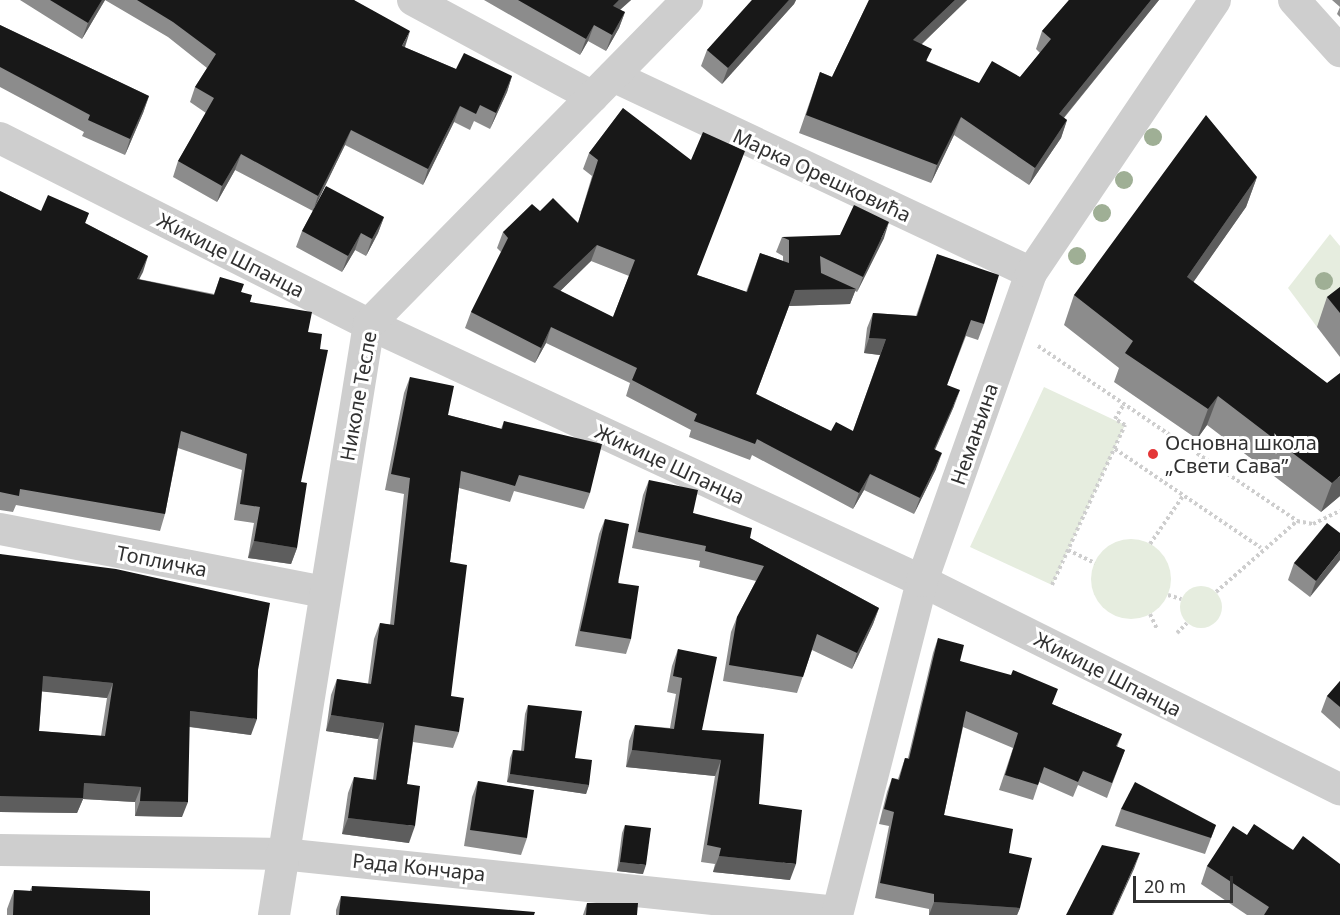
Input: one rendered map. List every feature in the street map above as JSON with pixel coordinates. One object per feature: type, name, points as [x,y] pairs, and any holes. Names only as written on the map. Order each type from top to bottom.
[{"type":"street","name":"Марка Орешковића","points":[[413,0],[603,86],[1031,273]]},
{"type":"street","name":"Николе Тесле","points":[[274,915],[324,592],[369,324],[687,0]]},
{"type":"street","name":"Немањина","points":[[837,913],[922,581],[1031,273],[1215,0]]},
{"type":"street","points":[[1294,0],[1340,51]]},
{"type":"street","name":"Жикице Шпанца","points":[[0,138],[369,324],[922,581],[1340,789]]},
{"type":"street","name":"Топличка","points":[[0,529],[324,592]]},
{"type":"street","name":"Рада Кончара","points":[[0,850],[282,854],[837,913]]},
{"type":"path","points":[[1011,328],[1297,521],[1313,524],[1340,511]]},
{"type":"path","points":[[1052,585],[1125,425],[1115,419],[1124,404]]},
{"type":"path","points":[[1115,449],[1261,548]]},
{"type":"path","points":[[1150,544],[1184,496]]},
{"type":"path","points":[[1216,592],[1261,548],[1297,521]]},
{"type":"path","points":[[1068,550],[1095,563]]},
{"type":"path","points":[[1168,595],[1181,599]]},
{"type":"path","points":[[1150,614],[1157,629]]},
{"type":"path","points":[[1177,633],[1187,623]]},
{"type":"shaded area","points":[[1330,234],[1340,246],[1340,307],[1317,327],[1288,288]]},
{"type":"shaded area","points":[[1044,387],[1125,425],[1052,585],[970,547]]},
{"type":"shaded area","points":[[1131,539],[1146,542],[1159,551],[1168,564],[1171,579],[1168,594],[1159,607],[1146,616],[1131,619],[1116,616],[1103,607],[1094,594],[1091,579],[1094,564],[1103,551],[1116,542]]},
{"type":"shaded area","points":[[1201,586],[1209,587],[1216,592],[1221,599],[1221,615],[1216,622],[1209,627],[1201,628],[1193,627],[1186,622],[1181,615],[1180,607],[1181,599],[1186,592],[1193,587]]},
{"type":"building","points":[[50,0],[102,0],[88,23]]},
{"type":"building","points":[[137,0],[354,0],[410,31],[402,46],[456,69],[464,53],[512,76],[496,113],[480,105],[476,114],[460,106],[428,169],[351,130],[318,196],[241,154],[222,186],[178,161],[214,98],[195,87],[216,54],[173,22]]},
{"type":"building","points":[[518,0],[619,0],[613,6],[625,12],[612,35],[594,25],[586,39]]},
{"type":"building","points":[[752,0],[789,0],[728,68],[707,50]]},
{"type":"building","points":[[869,0],[955,0],[913,40],[932,49],[926,61],[979,83],[992,61],[1020,77],[1051,39],[1042,31],[1069,0],[1151,0],[1059,114],[1067,120],[1035,168],[961,117],[937,165],[806,115],[820,72],[832,77]]},
{"type":"building","points":[[0,25],[149,96],[130,139],[88,120],[90,115],[0,67]]},
{"type":"building","points":[[623,108],[691,160],[703,132],[745,151],[697,275],[747,292],[760,253],[789,263],[789,240],[782,237],[840,235],[854,205],[889,222],[863,277],[820,256],[821,273],[856,289],[795,290],[756,394],[831,431],[836,422],[853,431],[886,339],[869,338],[873,313],[917,316],[937,254],[999,275],[984,324],[971,320],[947,385],[960,390],[934,449],[942,453],[920,498],[870,474],[859,493],[757,439],[755,444],[694,421],[697,414],[632,380],[637,368],[551,327],[541,348],[471,312],[508,238],[503,232],[532,204],[540,211],[553,198],[578,223],[598,160],[589,153]],"holes":[[[597,245],[635,260],[613,317],[553,287]]]},
{"type":"building","points":[[1206,115],[1257,177],[1187,277],[1327,383],[1340,373],[1340,476],[1332,483],[1218,396],[1208,409],[1125,353],[1133,341],[1074,295]]},
{"type":"building","points":[[326,186],[384,217],[372,239],[361,233],[348,256],[302,231]]},
{"type":"building","points":[[0,191],[41,211],[48,195],[89,213],[85,223],[148,256],[137,279],[214,295],[220,277],[244,284],[241,292],[252,295],[250,302],[312,312],[308,332],[322,334],[320,349],[328,350],[301,482],[307,483],[297,548],[254,541],[260,507],[240,504],[247,454],[181,431],[165,514],[20,489],[19,496],[0,492]]},
{"type":"building","points":[[1340,287],[1340,313],[1327,297]]},
{"type":"building","points":[[410,377],[454,386],[448,415],[502,429],[504,421],[602,444],[590,493],[519,475],[515,486],[461,471],[450,562],[467,565],[451,696],[464,698],[459,732],[415,725],[407,784],[420,786],[415,826],[348,818],[354,777],[376,780],[384,723],[331,715],[337,679],[371,684],[380,623],[394,625],[410,478],[391,474]]},
{"type":"building","points":[[649,480],[698,490],[693,513],[752,528],[750,538],[879,608],[857,653],[817,634],[803,677],[729,665],[737,617],[764,566],[705,551],[706,546],[638,532]]},
{"type":"building","points":[[605,519],[629,524],[618,583],[639,586],[631,639],[580,631]]},
{"type":"building","points":[[1327,523],[1340,533],[1340,551],[1316,581],[1294,563]]},
{"type":"building","points":[[0,554],[116,569],[270,603],[258,670],[257,719],[190,711],[188,802],[140,801],[141,787],[84,783],[83,798],[0,796]],"holes":[[[43,676],[113,683],[105,736],[39,731]]]},
{"type":"building","points":[[938,638],[964,645],[960,661],[1011,675],[1013,670],[1058,689],[1052,704],[1122,734],[1116,746],[1125,750],[1112,783],[1083,771],[1078,782],[1044,767],[1038,785],[1005,775],[1018,733],[966,711],[944,815],[1013,829],[1009,853],[1032,858],[1020,908],[934,902],[934,894],[880,883],[894,812],[884,809],[892,778],[899,780],[905,758],[909,759]]},
{"type":"building","points":[[678,649],[717,657],[702,730],[764,734],[759,804],[802,810],[796,864],[719,856],[721,848],[707,845],[721,760],[632,750],[635,725],[674,729],[682,678],[673,676]]},
{"type":"building","points":[[1340,681],[1340,707],[1327,696]]},
{"type":"building","points":[[528,705],[582,711],[575,758],[592,760],[589,785],[510,774],[513,750],[524,751]]},
{"type":"building","points":[[478,781],[534,790],[527,838],[470,830]]},
{"type":"building","points":[[1135,782],[1216,825],[1211,838],[1121,809]]},
{"type":"building","points":[[1254,824],[1293,850],[1303,836],[1340,864],[1340,915],[1264,915],[1269,907],[1207,866],[1233,826],[1247,835]]},
{"type":"building","points":[[625,825],[651,828],[646,865],[620,862]]},
{"type":"building","points":[[1102,845],[1140,853],[1112,915],[1066,915]]},
{"type":"building","points":[[32,886],[150,891],[150,915],[13,915],[14,890],[32,891]]},
{"type":"building","points":[[341,896],[535,912],[534,915],[339,915]]},
{"type":"building","points":[[587,903],[638,903],[637,915],[586,915]]},
{"type":"place","name":"Основна школа „Свети Сава”","points":[[1153,454]]}]
